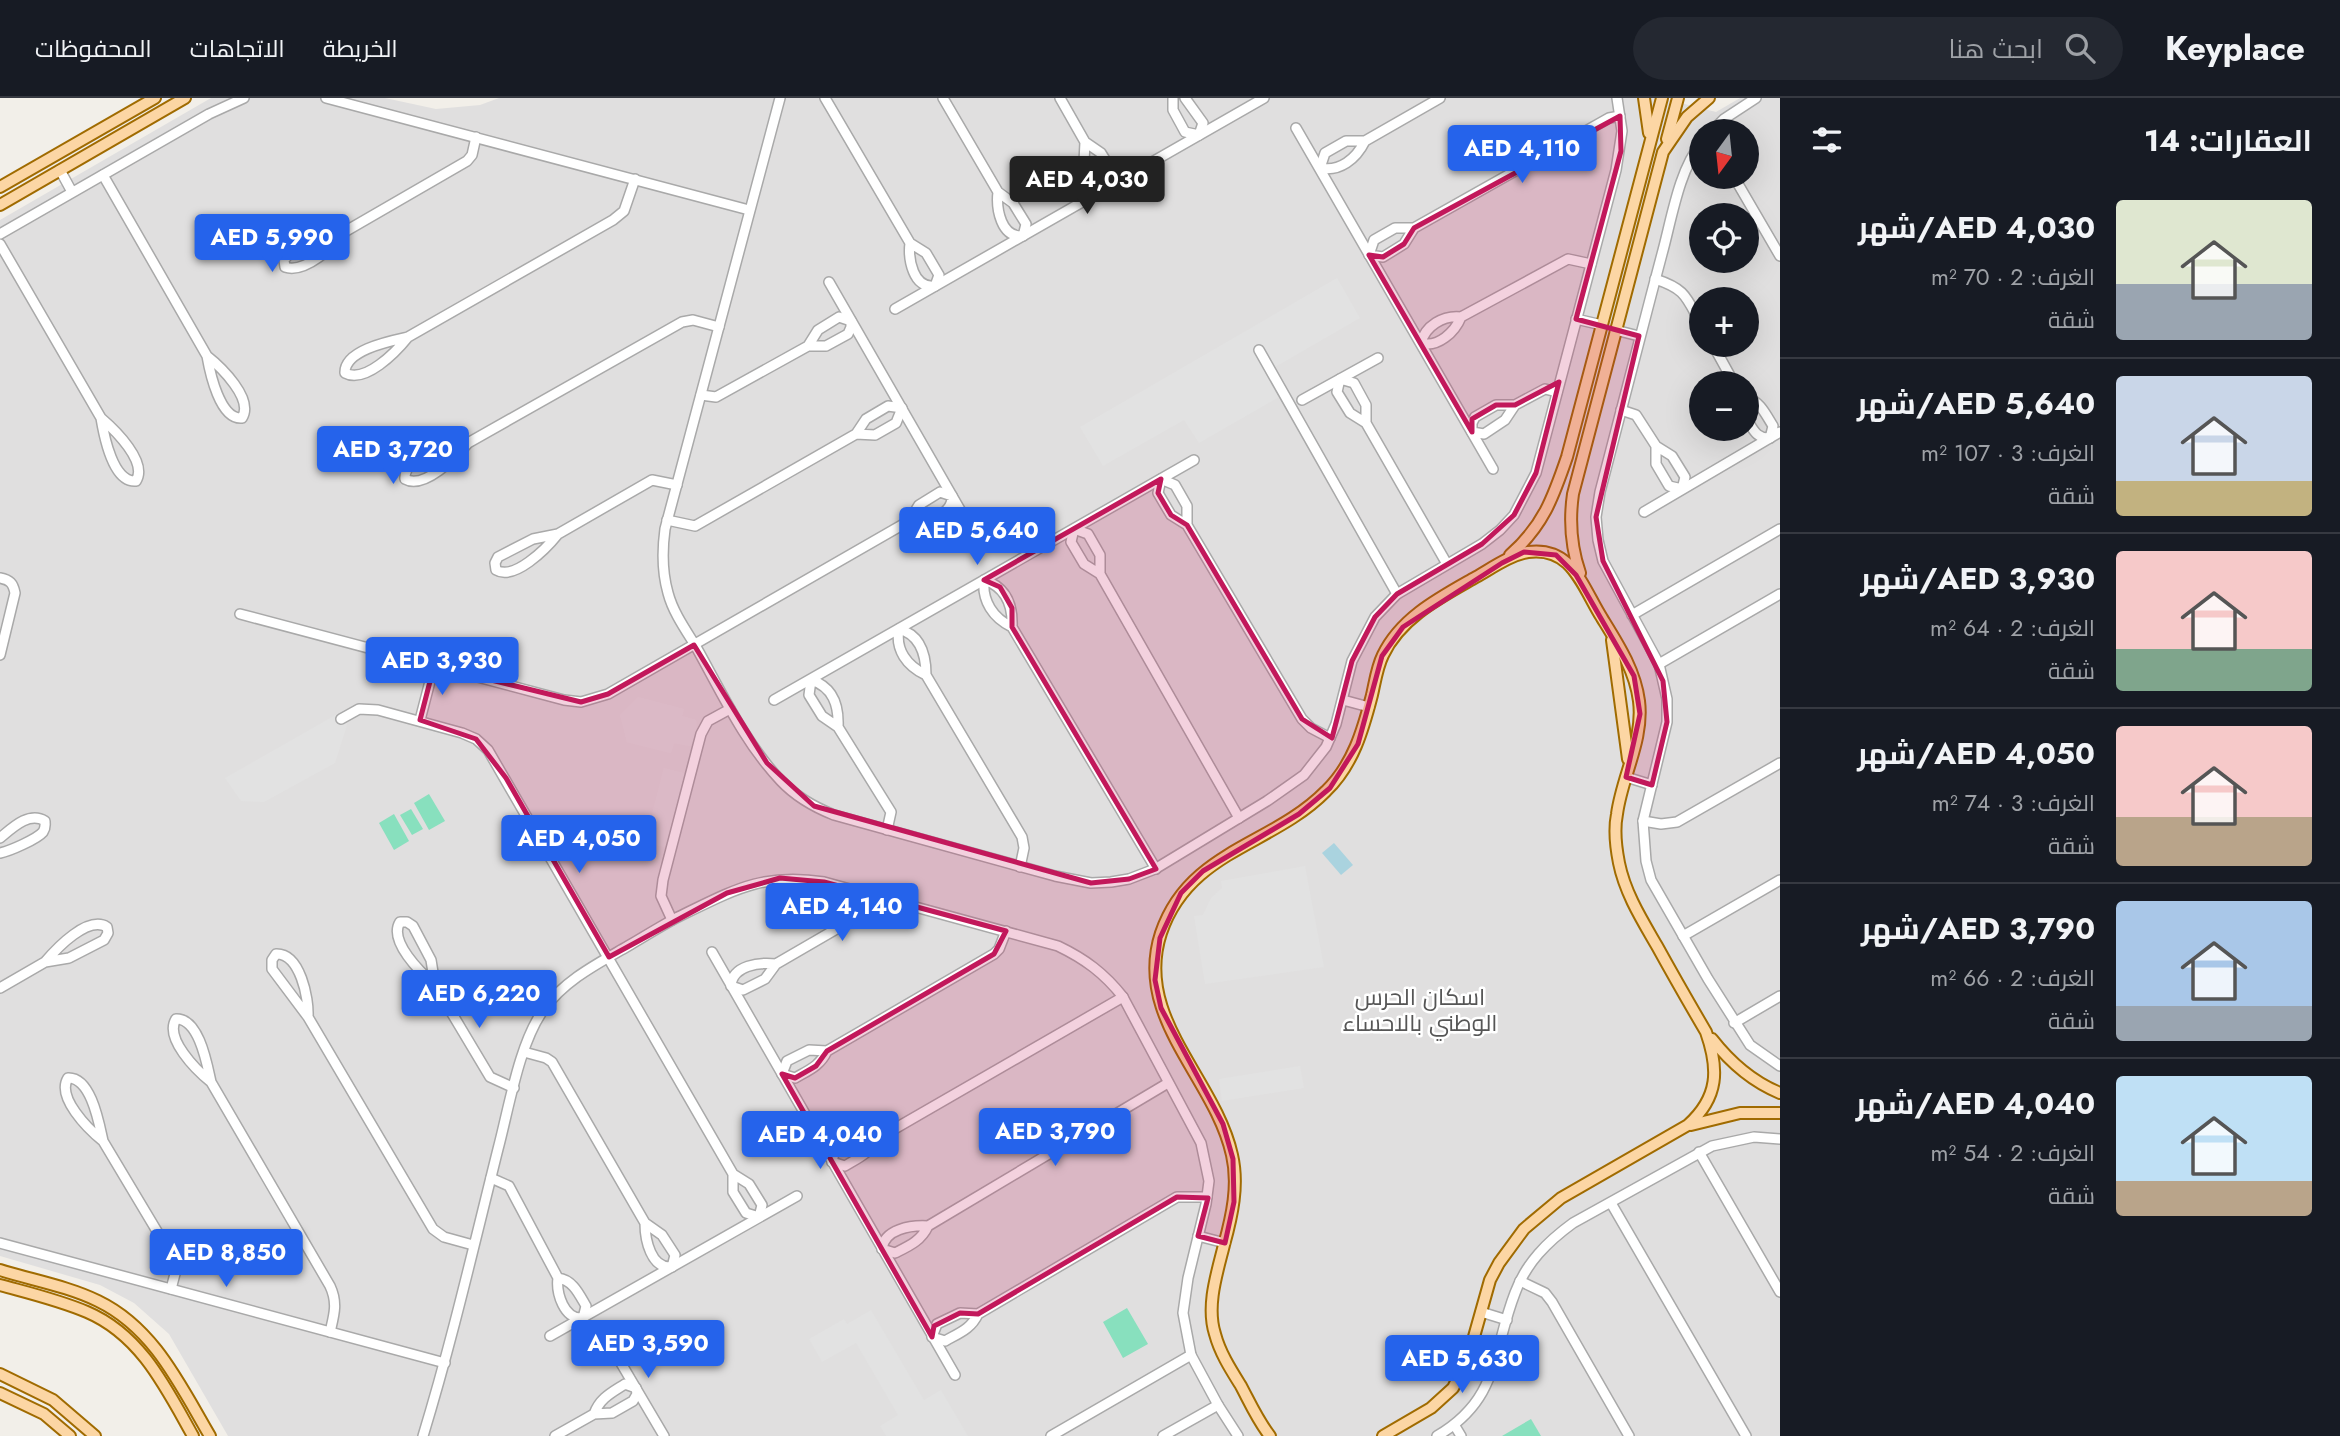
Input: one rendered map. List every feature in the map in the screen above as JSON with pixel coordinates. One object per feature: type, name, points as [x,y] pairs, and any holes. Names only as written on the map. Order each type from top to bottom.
[{"type":"main road","points":[[0,187],[156,98],[165,110]]},
{"type":"main road","points":[[0,205],[185,98]]},
{"type":"main road","points":[[1644,98],[1649,122],[1649,147]]},
{"type":"main road","points":[[1502,562],[1524,543],[1545,516],[1554,495],[1576,423],[1662,98]]},
{"type":"main road","points":[[1586,593],[1573,553],[1569,517],[1573,494],[1678,98]]},
{"type":"main road","points":[[1663,152],[1687,117],[1709,98]]},
{"type":"main road","points":[[1627,230],[1641,234]]},
{"type":"main road","points":[[1576,423],[1589,426]]},
{"type":"main road","points":[[1267,1433],[1223,1354],[1214,1332],[1214,1291],[1234,1202],[1233,1159],[1223,1124],[1170,1030],[1161,1008],[1155,980],[1155,959],[1169,912],[1181,893],[1203,871],[1299,814],[1330,788],[1358,744],[1382,656],[1403,626],[1436,600],[1524,552],[1543,551],[1556,555],[1568,564],[1634,676],[1639,697],[1638,732],[1616,816],[1618,861],[1632,902],[1706,1032],[1728,1059],[1759,1083],[1780,1093]]},
{"type":"main road","points":[[1611,633],[1627,771]]},
{"type":"main road","points":[[1688,1125],[1703,1108],[1715,1079],[1713,1053],[1706,1032]]},
{"type":"main road","points":[[1383,1436],[1432,1408],[1453,1388],[1468,1358],[1490,1280],[1518,1236],[1541,1213],[1581,1186],[1688,1125],[1740,1113],[1780,1113]]},
{"type":"main road","points":[[0,1270],[78,1293],[97,1300],[120,1314],[158,1349],[210,1436]]},
{"type":"main road","points":[[0,1285],[88,1312],[118,1331],[150,1363],[193,1436]]},
{"type":"main road","points":[[0,1374],[54,1400],[95,1436]]},
{"type":"main road","points":[[0,1393],[44,1415],[70,1436]]},
{"type":"street","points":[[0,234],[209,114],[244,98]]},
{"type":"street","points":[[326,98],[750,210]]},
{"type":"street","points":[[780,98],[667,520],[663,569],[668,595],[730,709],[766,763],[795,794],[834,815],[1020,867],[1091,883],[1129,879],[1156,869],[1304,775],[1317,761],[1330,737],[1343,700],[1352,661],[1375,617],[1396,594],[1482,544],[1514,515],[1536,473],[1621,151],[1617,98]]},
{"type":"street","points":[[825,98],[910,243],[926,253],[939,275],[935,286]]},
{"type":"street","points":[[943,98],[998,192],[1013,203],[1026,224],[1023,236]]},
{"type":"street","points":[[1060,98],[1085,142],[1101,153],[1114,174],[1110,186]]},
{"type":"street","points":[[1173,98],[1173,110],[1185,132],[1199,135]]},
{"type":"street","points":[[1185,98],[1203,123],[1199,135]]},
{"type":"street","points":[[895,309],[1264,98]]},
{"type":"street","points":[[1320,168],[1325,153],[1346,142],[1365,141],[1440,98]]},
{"type":"street","points":[[1724,119],[1756,98]]},
{"type":"street","points":[[1369,255],[1383,257],[1404,244],[1414,228],[1609,118],[1620,116]]},
{"type":"street","points":[[1296,128],[1493,469]]},
{"type":"street","points":[[346,231],[334,246],[300,268],[293,270],[285,267],[284,260],[289,254],[322,235],[346,231],[467,161],[472,155],[476,137]]},
{"type":"street","points":[[1320,168],[1334,170],[1355,157],[1365,141]]},
{"type":"street","points":[[1085,142],[1084,162],[1097,183],[1110,186]]},
{"type":"street","points":[[1689,165],[1639,336],[1600,492],[1596,517],[1598,540],[1603,561],[1659,664],[1667,699],[1667,722],[1643,821],[1646,861],[1651,880],[1734,1023],[1750,1045],[1780,1066]]},
{"type":"street","points":[[60,170],[72,192]]},
{"type":"street","points":[[103,175],[207,355],[232,382],[246,404],[243,418],[236,419],[229,415],[211,380],[207,355]]},
{"type":"street","points":[[408,337],[383,342],[348,360],[345,373],[352,377],[360,376],[382,363],[408,337],[613,220],[624,211],[635,179]]},
{"type":"street","points":[[1741,189],[1780,256]]},
{"type":"street","points":[[998,192],[997,212],[1003,223],[1009,233],[1023,236]]},
{"type":"street","points":[[1369,255],[1374,240],[1395,228],[1414,228]]},
{"type":"street","points":[[910,243],[909,262],[922,284],[935,286]]},
{"type":"street","points":[[0,244],[100,418],[126,444],[139,466],[140,474],[136,481],[123,478],[105,443],[100,418]]},
{"type":"street","points":[[1421,343],[1427,329],[1448,317],[1461,317],[1568,259],[1591,264]]},
{"type":"street","points":[[1655,279],[1676,285],[1689,303]]},
{"type":"street","points":[[828,282],[974,534]]},
{"type":"street","points":[[701,396],[716,397],[807,346],[818,330],[839,317],[851,321]]},
{"type":"street","points":[[1421,343],[1435,343],[1454,331],[1461,317]]},
{"type":"street","points":[[1576,319],[1602,325]]},
{"type":"street","points":[[468,443],[443,447],[408,465],[405,479],[420,482],[442,468],[468,443],[682,321],[692,320],[719,327]]},
{"type":"street","points":[[807,346],[827,346],[848,334],[852,327],[851,321]]},
{"type":"street","points":[[1615,330],[1639,336]]},
{"type":"street","points":[[1259,350],[1396,594]]},
{"type":"street","points":[[1302,400],[1378,358]]},
{"type":"street","points":[[1340,379],[1337,392],[1350,413],[1366,424],[1447,564]]},
{"type":"street","points":[[1340,379],[1354,383],[1366,405],[1366,424]]},
{"type":"street","points":[[1472,432],[1475,417],[1496,405],[1515,405],[1545,389],[1556,392]]},
{"type":"street","points":[[1759,404],[1773,426],[1770,438]]},
{"type":"street","points":[[1472,432],[1484,434],[1505,420],[1515,405]]},
{"type":"street","points":[[667,520],[695,526],[856,435],[866,419],[888,406],[902,408]]},
{"type":"street","points":[[856,435],[875,435],[897,423],[902,408]]},
{"type":"street","points":[[1621,410],[1636,415],[1656,446],[1656,464],[1669,486],[1682,489]]},
{"type":"street","points":[[1644,512],[1780,432]]},
{"type":"street","points":[[1759,437],[1770,438]]},
{"type":"street","points":[[1656,446],[1672,456],[1685,477],[1682,489]]},
{"type":"street","points":[[774,700],[1194,460]]},
{"type":"street","points":[[558,534],[548,546],[510,573],[502,574],[496,570],[498,557],[533,539],[558,534],[652,480],[677,485]]},
{"type":"street","points":[[1161,480],[1175,485],[1187,506],[1187,525]]},
{"type":"street","points":[[1161,480],[1158,493],[1171,515],[1187,525],[1302,719],[1311,728],[1330,737]]},
{"type":"street","points":[[240,614],[564,700],[581,702],[608,694],[909,521],[919,505],[940,492],[952,496]]},
{"type":"street","points":[[909,521],[928,521],[949,509],[953,502],[952,496]]},
{"type":"street","points":[[1074,529],[1088,534],[1100,555],[1100,574]]},
{"type":"street","points":[[1074,529],[1071,542],[1084,564],[1100,574],[1239,817]]},
{"type":"street","points":[[1632,615],[1779,531]]},
{"type":"street","points":[[0,578],[13,585],[15,593],[0,655]]},
{"type":"street","points":[[984,580],[1000,587],[1012,608],[1012,627]]},
{"type":"street","points":[[984,580],[983,595],[996,617],[1012,627],[1156,869]]},
{"type":"street","points":[[1659,664],[1780,594]]},
{"type":"street","points":[[899,629],[914,635],[926,656],[926,675]]},
{"type":"street","points":[[899,629],[897,643],[910,665],[926,675],[1022,837],[1024,848],[1020,867]]},
{"type":"street","points":[[420,720],[434,666]]},
{"type":"street","points":[[811,680],[826,686],[838,708],[838,727]]},
{"type":"street","points":[[811,680],[809,695],[822,716],[838,727],[891,812],[887,830]]},
{"type":"street","points":[[1343,700],[1368,707]]},
{"type":"street","points":[[341,719],[359,709],[369,708],[462,733],[476,739],[488,750],[733,1174],[749,1184],[762,1205],[760,1217]]},
{"type":"street","points":[[672,920],[661,896],[663,880],[701,733],[708,721],[730,709]]},
{"type":"street","points":[[1643,821],[1661,824],[1677,822],[1780,762]]},
{"type":"street","points":[[1627,771],[1652,785]]},
{"type":"street","points":[[0,838],[30,817],[45,821],[42,834],[0,853]]},
{"type":"street","points":[[423,1436],[445,1363],[472,1245],[524,1052],[543,1009],[558,991],[580,974],[672,920],[744,886],[779,878],[824,882],[1058,946],[1080,957],[1108,978],[1123,998],[1201,1143],[1209,1181],[1184,1295],[1183,1313],[1191,1355],[1238,1436]]},
{"type":"street","points":[[1683,936],[1780,880]]},
{"type":"street","points":[[731,986],[735,974],[758,963],[776,964],[869,910],[873,895]]},
{"type":"street","points":[[435,985],[430,960],[413,926],[400,922],[396,937],[423,975],[435,985],[490,1077],[514,1088]]},
{"type":"street","points":[[0,988],[45,962],[70,937],[93,923],[101,923],[107,927],[108,933],[104,940],[69,958],[45,962]]},
{"type":"street","points":[[782,1074],[795,1078],[816,1066],[828,1051],[994,954],[999,949],[1006,931]]},
{"type":"street","points":[[712,952],[955,1375]]},
{"type":"street","points":[[307,1017],[309,1003],[302,980],[289,957],[276,954],[272,960],[272,969],[307,1017],[433,1229],[444,1237],[472,1245]]},
{"type":"street","points":[[731,986],[743,990],[765,979],[776,964]]},
{"type":"street","points":[[1734,1023],[1780,996]]},
{"type":"street","points":[[832,1162],[837,1149],[859,1138],[877,1139],[1123,998]]},
{"type":"street","points":[[211,1082],[199,1072],[172,1034],[176,1019],[189,1023],[206,1057],[211,1082],[335,1298],[330,1332]]},
{"type":"street","points":[[782,1074],[787,1061],[809,1050],[828,1051]]},
{"type":"street","points":[[524,1052],[552,1062],[645,1223],[662,1235],[675,1255],[672,1267]]},
{"type":"street","points":[[103,1141],[98,1116],[81,1081],[68,1078],[64,1084],[64,1093],[91,1131],[103,1141],[173,1258],[176,1270],[171,1289]]},
{"type":"street","points":[[882,1250],[895,1253],[917,1241],[928,1226],[1168,1083]]},
{"type":"street","points":[[1437,1436],[1455,1426],[1470,1410],[1489,1380],[1514,1293],[1527,1268],[1552,1239],[1573,1223],[1699,1152],[1732,1140],[1754,1137],[1780,1139]]},
{"type":"street","points":[[832,1162],[845,1166],[866,1154],[877,1139]]},
{"type":"street","points":[[1699,1152],[1780,1292]]},
{"type":"street","points":[[733,1174],[733,1192],[746,1213],[760,1217]]},
{"type":"street","points":[[491,1178],[509,1186],[558,1278],[557,1294],[570,1315],[583,1318]]},
{"type":"street","points":[[550,1336],[797,1196]]},
{"type":"street","points":[[933,1337],[937,1324],[960,1313],[978,1314],[1177,1197],[1207,1198]]},
{"type":"street","points":[[1611,1203],[1746,1436]]},
{"type":"street","points":[[645,1223],[646,1243],[659,1264],[665,1268],[672,1267]]},
{"type":"street","points":[[882,1250],[887,1236],[909,1225],[928,1226]]},
{"type":"street","points":[[1198,1236],[1225,1243]]},
{"type":"street","points":[[0,1243],[445,1363]]},
{"type":"street","points":[[558,1278],[566,1279],[573,1285],[586,1306],[583,1318]]},
{"type":"street","points":[[1521,1281],[1545,1293],[1552,1302],[1629,1436]]},
{"type":"street","points":[[1481,1312],[1507,1320]]},
{"type":"street","points":[[933,1337],[945,1341],[967,1329],[978,1314]]},
{"type":"street","points":[[1051,1436],[1191,1355]]},
{"type":"street","points":[[618,1358],[664,1436]]},
{"type":"street","points":[[594,1414],[604,1397],[625,1384],[636,1388]]},
{"type":"street","points":[[555,1436],[594,1414],[612,1413],[633,1401],[637,1394],[636,1388]]},
{"type":"street","points":[[1163,1436],[1218,1405]]},
{"type":"street","points":[[1455,1426],[1461,1436]]},
{"type":"highlighted area","points":[[1620,116],[1621,151],[1576,319],[1639,336],[1596,517],[1603,561],[1663,681],[1667,722],[1652,785],[1626,777],[1640,714],[1634,676],[1576,575],[1556,555],[1524,552],[1502,563],[1403,627],[1382,656],[1358,744],[1330,788],[1299,814],[1203,871],[1181,893],[1160,938],[1155,980],[1161,1008],[1223,1124],[1233,1159],[1234,1202],[1225,1243],[1198,1236],[1208,1198],[1177,1197],[978,1314],[960,1313],[934,1326],[932,1337],[782,1074],[795,1078],[816,1066],[827,1051],[994,954],[1006,931],[824,882],[780,878],[727,893],[609,957],[506,778],[476,739],[420,720],[434,666],[581,702],[608,694],[694,645],[767,763],[814,806],[1091,883],[1129,879],[1156,869],[1012,627],[1012,608],[1000,587],[984,580],[1161,479],[1158,493],[1171,515],[1187,525],[1302,719],[1332,738],[1352,661],[1375,617],[1397,594],[1482,544],[1514,515],[1536,473],[1559,382],[1515,405],[1496,405],[1472,419],[1472,432],[1369,255],[1383,257],[1404,244],[1414,228]]},
{"type":"shaded area","points":[[211,98],[385,98],[436,109],[480,105],[499,98],[1661,98],[1716,112],[1740,98],[1780,98],[1780,1436],[228,1436],[169,1334],[134,1303],[100,1285],[0,1256],[0,220]]},
{"type":"shaded area","points":[[1337,278],[1360,318],[1265,373],[1279,397],[1199,443],[1184,420],[1103,466],[1080,427]]},
{"type":"shaded area","points":[[638,697],[684,709],[682,716],[696,720],[697,736],[690,746],[674,743],[671,753],[627,742],[620,715]]},
{"type":"shaded area","points":[[346,709],[347,725],[335,763],[264,802],[241,801],[225,778]]},
{"type":"shaded area","points":[[664,768],[687,774],[668,848],[645,842]]},
{"type":"shaded area","points":[[1305,866],[1324,967],[1205,984],[1194,916],[1203,915],[1211,898],[1222,888],[1221,881]]},
{"type":"shaded area","points":[[1300,1066],[1304,1088],[1222,1101],[1219,1079]]},
{"type":"shaded area","points":[[871,1310],[924,1400],[941,1390],[968,1436],[886,1436],[880,1426],[898,1415],[856,1343],[822,1362],[809,1339],[844,1319],[847,1324]]},
{"type":"green space","points":[[429,794],[445,821],[429,830],[414,803]]},
{"type":"green space","points":[[411,809],[423,829],[412,835],[400,815]]},
{"type":"green space","points":[[394,814],[409,841],[394,850],[379,823]]},
{"type":"green space","points":[[1127,1308],[1148,1344],[1123,1358],[1103,1322]]},
{"type":"green space","points":[[1531,1419],[1541,1436],[1502,1436]]},
{"type":"water","points":[[1334,843],[1353,865],[1341,875],[1322,853]]},
{"type":"district","name":"اسكان الحرس الوطني بالاحساء","points":[[1420,1010]]}]
